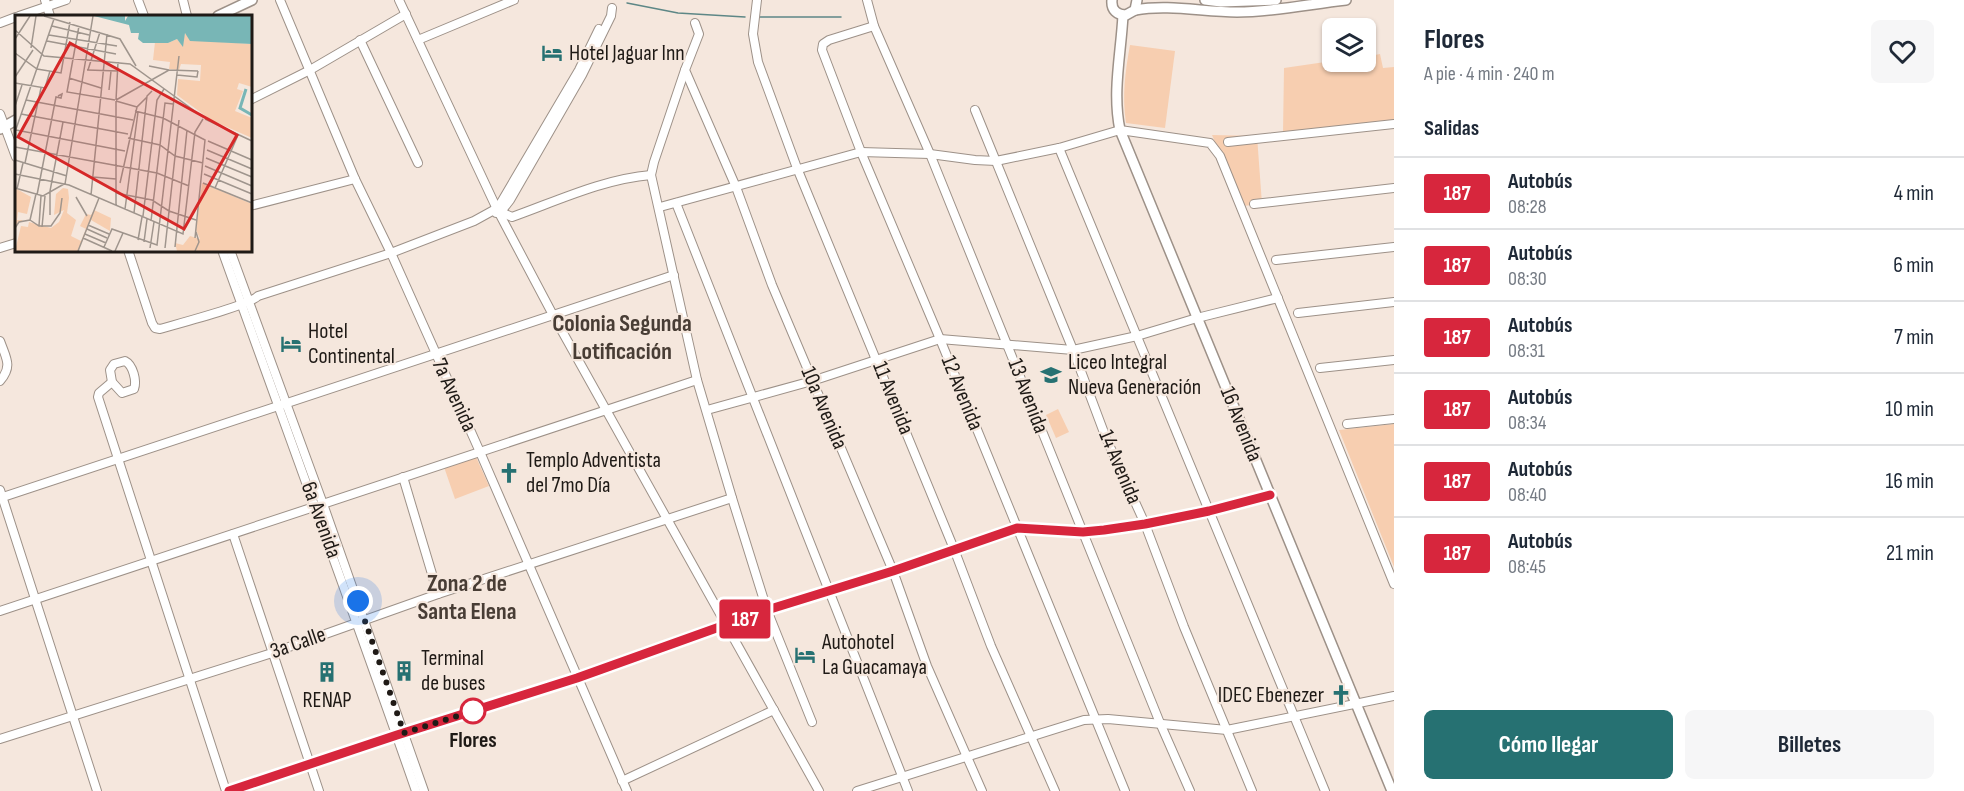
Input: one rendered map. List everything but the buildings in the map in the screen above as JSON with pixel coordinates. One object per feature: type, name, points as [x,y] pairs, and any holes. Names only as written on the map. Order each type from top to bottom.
[{"type":"main road","points":[[220,15],[252,0]]},
{"type":"main road","points":[[1101,0],[1112,3],[1116,12],[1123,15],[1130,14],[1136,5],[1216,12],[1256,12],[1346,0]]},
{"type":"main road","points":[[1205,0],[1276,0]]},
{"type":"main road","name":"16 Avenida","points":[[1123,15],[1116,90],[1116,111],[1120,130],[1392,791]]},
{"type":"street","points":[[22,15],[46,3],[66,0]]},
{"type":"street","points":[[138,0],[144,15]]},
{"type":"street","points":[[183,0],[187,15]]},
{"type":"street","name":"7a Avenida","points":[[280,0],[355,179],[392,255],[480,452],[627,791]]},
{"type":"street","points":[[399,0],[498,210],[553,315],[819,791]]},
{"type":"street","points":[[418,40],[514,0]]},
{"type":"street","points":[[129,252],[152,323],[155,328],[160,329],[249,302],[260,301],[480,224],[510,200],[582,75],[611,16],[616,0]]},
{"type":"street","name":"11 Avenida","points":[[757,0],[753,34],[758,62],[796,168],[954,549],[990,646],[1055,791]]},
{"type":"street","name":"13 Avenida","points":[[867,0],[874,26],[930,154],[1160,723],[1190,791]]},
{"type":"street","points":[[252,99],[310,70],[406,14]]},
{"type":"street","points":[[0,23],[15,18]]},
{"type":"street","points":[[695,23],[699,34],[651,175],[697,380],[767,610],[812,722]]},
{"type":"street","name":"12 Avenida","points":[[874,26],[829,40],[823,44],[822,50],[861,152],[1125,791]]},
{"type":"street","points":[[360,40],[418,163]]},
{"type":"street","name":"10a Avenida","points":[[685,70],[735,187],[772,285],[893,571],[927,666],[982,791]]},
{"type":"street","name":"14 Avenida","points":[[975,110],[1073,350],[1106,438],[1145,524],[1184,627],[1252,791]]},
{"type":"street","points":[[0,114],[2,128],[15,155]]},
{"type":"street","points":[[1228,142],[1394,124]]},
{"type":"street","points":[[660,207],[861,152],[930,154],[996,161],[1059,148],[1120,130],[1210,143],[1220,156],[1394,584]]},
{"type":"street","points":[[1059,148],[1324,791]]},
{"type":"street","points":[[498,210],[512,217],[602,185],[651,175]]},
{"type":"street","points":[[252,205],[355,179]]},
{"type":"street","points":[[1254,204],[1394,188]]},
{"type":"street","points":[[676,202],[908,791]]},
{"type":"street","points":[[0,248],[15,243]]},
{"type":"street","points":[[1276,260],[1394,246]]},
{"type":"street","name":"6a Avenida","points":[[223,252],[249,302]]},
{"type":"street","name":"6a Avenida","points":[[231,252],[281,403],[320,505],[400,734],[416,791]]},
{"type":"street","points":[[97,791],[1,495],[120,458],[674,275]]},
{"type":"street","points":[[707,410],[812,381],[876,358],[940,339],[1073,350],[1137,336],[1278,298]]},
{"type":"street","points":[[1298,313],[1394,302]]},
{"type":"street","points":[[0,341],[8,364],[8,371],[0,381]]},
{"type":"street","points":[[1320,368],[1394,360]]},
{"type":"street","points":[[0,611],[697,380]]},
{"type":"street","points":[[112,382],[99,393],[98,397],[228,791],[577,678],[767,610],[893,571],[1017,528],[1083,532],[1145,524],[1209,511],[1270,495]]},
{"type":"street","points":[[1347,424],[1394,419]]},
{"type":"street","points":[[403,477],[438,594]]},
{"type":"street","name":"3a Calle","points":[[0,739],[272,652],[438,594],[732,498]]},
{"type":"street","points":[[233,534],[319,791]]},
{"type":"street","points":[[857,791],[1084,720],[1160,723],[1227,730],[1394,696]]},
{"type":"street","points":[[622,781],[774,710]]},
{"type":"street","name":"6a Avenida","points":[[400,734],[424,791]]},
{"type":"shaded area","points":[[1130,45],[1175,51],[1165,128],[1126,123],[1124,103]]},
{"type":"shaded area","points":[[1380,54],[1383,68],[1394,67],[1394,122],[1283,133],[1284,68],[1322,62],[1322,72],[1376,72],[1376,55]]},
{"type":"shaded area","points":[[1212,135],[1257,136],[1262,204],[1243,206]]},
{"type":"shaded area","points":[[1058,409],[1069,432],[1056,438],[1046,415]]},
{"type":"shaded area","points":[[1394,424],[1394,567],[1339,430]]},
{"type":"shaded area","points":[[476,457],[489,486],[455,499],[444,467]]},
{"type":"waterway","points":[[627,3],[678,13],[745,17]]},
{"type":"waterway","points":[[759,17],[841,17]]},
{"type":"bus line","name":"187","points":[[229,791],[577,678],[767,610],[893,571],[1017,528],[1083,532],[1104,530],[1209,511],[1270,495]]},
{"type":"place","name":"Hotel Jaguar Inn","points":[[552,53]]},
{"type":"place","name":"Hotel Continental","points":[[291,344]]},
{"type":"place","name":"Liceo Integral Nueva Generación","points":[[1051,375]]},
{"type":"place","name":"Templo Adventista del 7mo Día","points":[[509,473]]},
{"type":"place","name":"Autohotel La Guacamaya","points":[[805,655]]},
{"type":"place","name":"Terminal de buses","points":[[404,671]]},
{"type":"place","name":"RENAP","points":[[327,672]]},
{"type":"place","name":"IDEC Ebenezer","points":[[1341,695]]},
{"type":"place","name":"Flores","points":[[473,711]]},
{"type":"district","name":"Colonia Segunda Lotificación","points":[[622,337]]},
{"type":"district","name":"Zona 2 de Santa Elena","points":[[467,597]]},
{"type":"route","points":[[358,601],[404,733],[473,711]]}]
